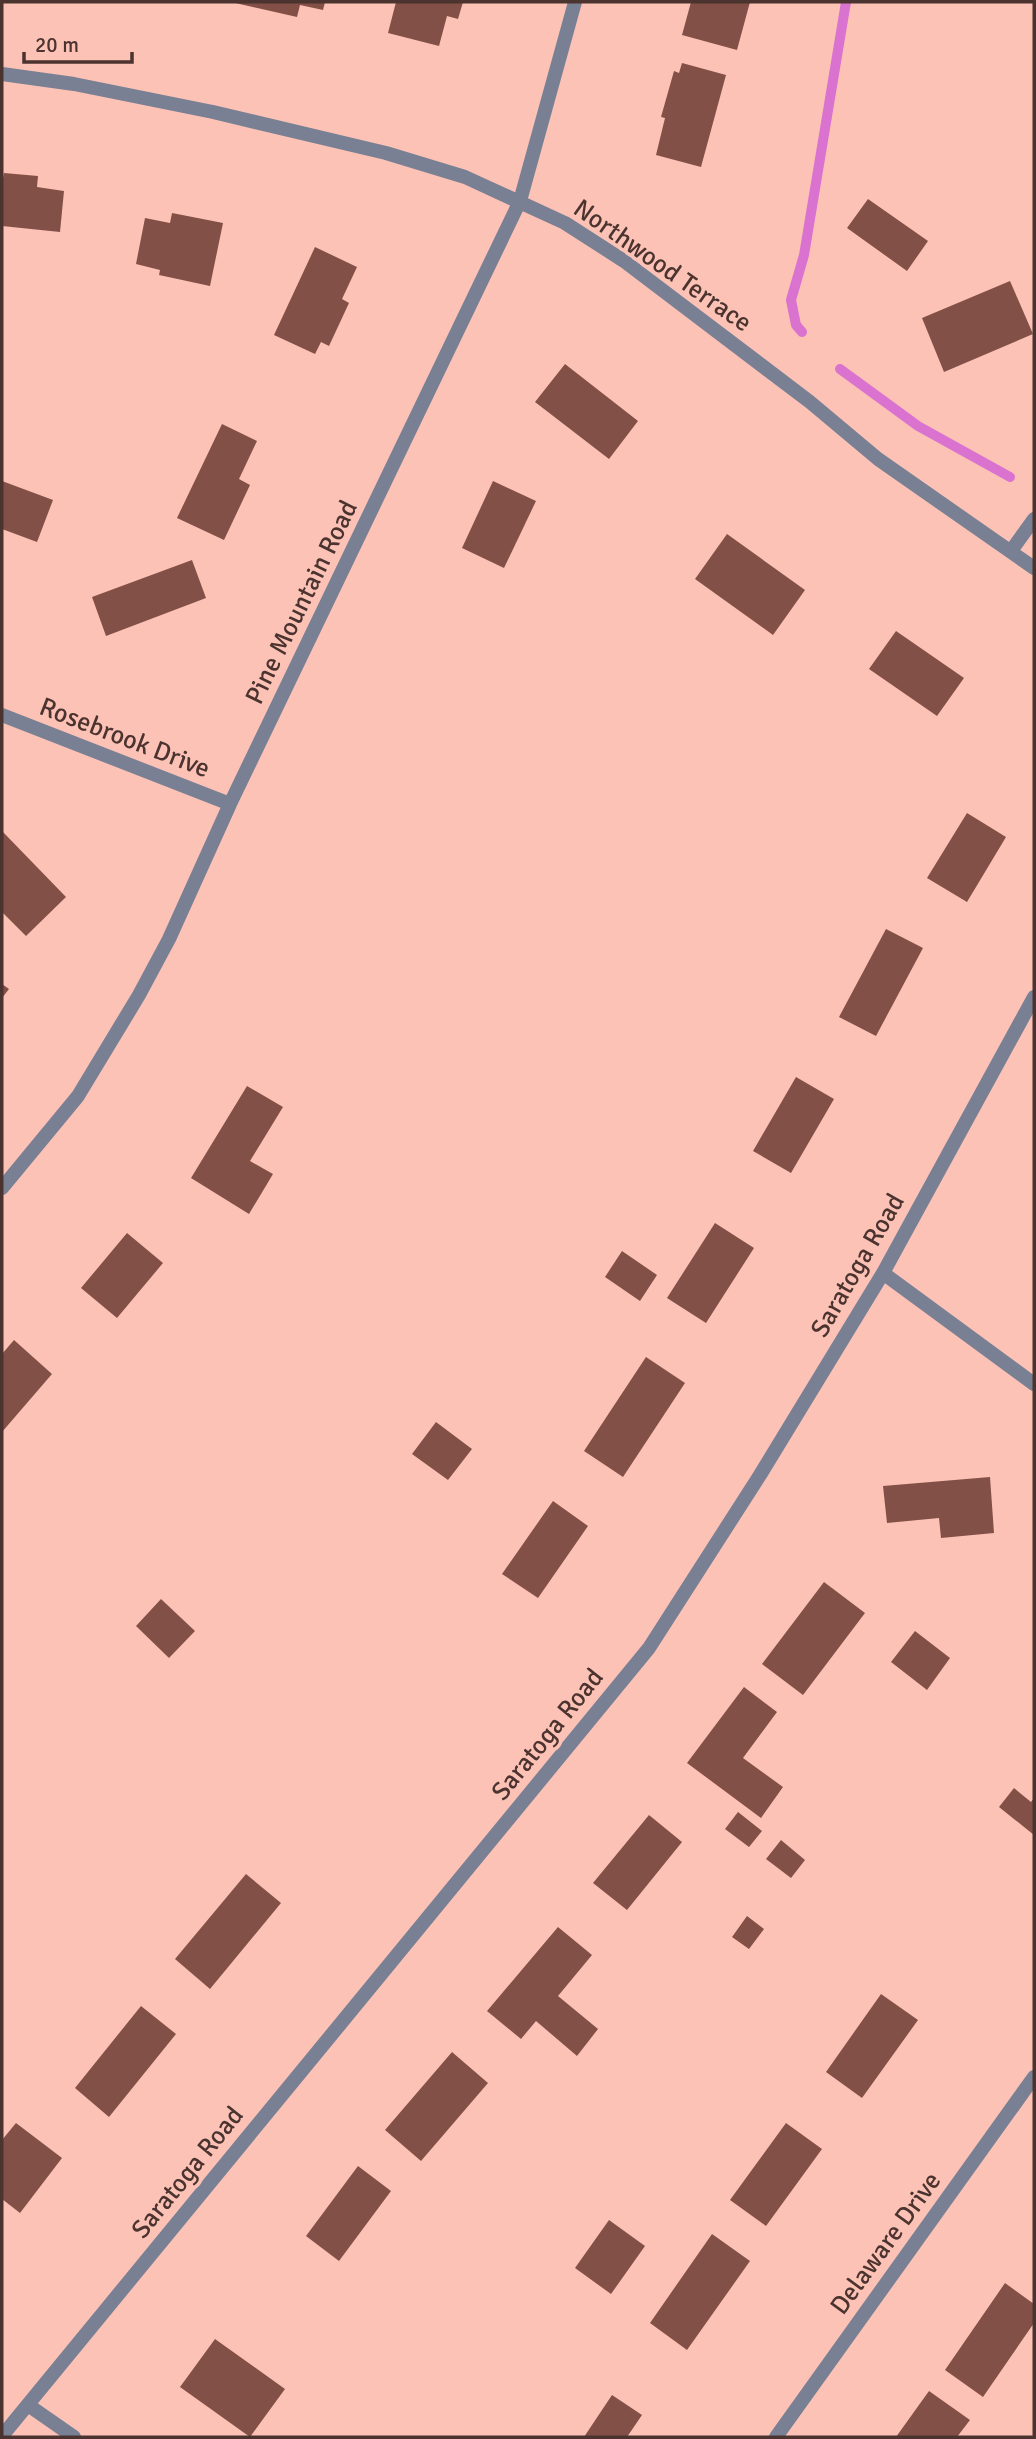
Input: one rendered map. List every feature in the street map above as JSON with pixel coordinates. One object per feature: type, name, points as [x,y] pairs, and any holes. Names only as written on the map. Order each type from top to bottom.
[{"type":"street","name":"Pine Mountain Road","points":[[2,1188],[78,1096],[110,1045],[169,939],[230,804],[520,201],[575,2]]},
{"type":"street","name":"Northwood Terrace","points":[[2,74],[75,84],[213,112],[386,153],[465,177],[520,201],[565,223],[624,261],[810,402],[878,459],[1034,568]]},
{"type":"street","points":[[1012,551],[1034,519]]},
{"type":"street","name":"Rosebrook Drive","points":[[2,715],[230,804]]},
{"type":"street","name":"Saratoga Road","points":[[2,2436],[649,1648],[760,1475],[883,1273],[1034,997]]},
{"type":"street","points":[[883,1273],[1034,1384]]},
{"type":"street","name":"Delaware Drive","points":[[776,2437],[1034,2077]]},
{"type":"street","points":[[28,2405],[74,2437]]},
{"type":"building","points":[[231,2],[325,2],[323,10],[300,5],[297,17]]},
{"type":"building","points":[[396,2],[463,2],[458,19],[447,16],[439,46],[388,33]]},
{"type":"building","points":[[691,2],[750,2],[737,50],[682,35]]},
{"type":"building","points":[[682,63],[726,75],[701,167],[656,155],[665,118],[661,117],[674,71],[679,73]]},
{"type":"building","points":[[4,173],[38,176],[37,187],[64,191],[60,232],[2,226]]},
{"type":"building","points":[[868,199],[928,241],[907,271],[847,228]]},
{"type":"building","points":[[172,213],[223,223],[210,286],[159,275],[160,270],[136,264],[145,218],[170,223]]},
{"type":"building","points":[[315,247],[357,267],[342,299],[349,303],[329,346],[321,342],[315,354],[274,335]]},
{"type":"building","points":[[1010,281],[1033,334],[944,372],[922,318]]},
{"type":"building","points":[[565,364],[638,421],[609,459],[535,402]]},
{"type":"building","points":[[222,424],[257,441],[239,479],[250,485],[224,540],[177,518]]},
{"type":"building","points":[[2,481],[53,500],[37,542],[2,529]]},
{"type":"building","points":[[493,481],[536,501],[504,568],[462,548]]},
{"type":"building","points":[[727,534],[805,590],[773,635],[695,579]]},
{"type":"building","points":[[192,560],[206,598],[106,636],[92,597]]},
{"type":"building","points":[[896,631],[964,678],[937,716],[869,669]]},
{"type":"building","points":[[967,813],[1006,837],[967,902],[927,878]]},
{"type":"building","points":[[2,831],[66,897],[26,936],[2,912]]},
{"type":"building","points":[[886,929],[923,948],[876,1036],[839,1017]]},
{"type":"building","points":[[2,984],[9,989],[2,998]]},
{"type":"building","points":[[796,1077],[834,1099],[791,1173],[753,1151]]},
{"type":"building","points":[[247,1086],[283,1107],[250,1161],[273,1174],[249,1214],[191,1178]]},
{"type":"building","points":[[715,1223],[754,1248],[706,1323],[667,1298]]},
{"type":"building","points":[[127,1233],[163,1263],[117,1318],[81,1288]]},
{"type":"building","points":[[622,1251],[657,1275],[640,1301],[605,1277]]},
{"type":"building","points":[[14,1340],[52,1374],[2,1432],[2,1354]]},
{"type":"building","points":[[646,1357],[685,1383],[623,1477],[584,1451]]},
{"type":"building","points":[[436,1422],[472,1449],[448,1480],[412,1454]]},
{"type":"building","points":[[990,1477],[994,1533],[941,1538],[939,1518],[887,1523],[883,1486]]},
{"type":"building","points":[[553,1501],[588,1526],[538,1598],[502,1574]]},
{"type":"building","points":[[824,1582],[865,1613],[803,1695],[762,1664]]},
{"type":"building","points":[[161,1599],[195,1631],[169,1658],[136,1626]]},
{"type":"building","points":[[915,1631],[950,1658],[927,1690],[891,1662]]},
{"type":"building","points":[[744,1687],[777,1712],[743,1758],[783,1787],[761,1818],[687,1763]]},
{"type":"building","points":[[1014,1788],[1031,1802],[1034,1798],[1034,1835],[999,1807]]},
{"type":"building","points":[[738,1812],[762,1831],[749,1847],[725,1829]]},
{"type":"building","points":[[649,1815],[682,1842],[627,1910],[593,1883]]},
{"type":"building","points":[[781,1840],[805,1860],[791,1878],[766,1859]]},
{"type":"building","points":[[246,1874],[281,1903],[210,1989],[175,1959]]},
{"type":"building","points":[[747,1916],[764,1929],[749,1949],[732,1937]]},
{"type":"building","points":[[558,1927],[592,1955],[558,1996],[598,2029],[577,2056],[536,2021],[521,2039],[487,2011]]},
{"type":"building","points":[[881,1994],[918,2020],[862,2098],[826,2072]]},
{"type":"building","points":[[141,2006],[176,2034],[109,2117],[75,2088]]},
{"type":"building","points":[[452,2052],[488,2083],[421,2161],[385,2130]]},
{"type":"building","points":[[16,2123],[62,2158],[20,2213],[2,2199],[2,2140]]},
{"type":"building","points":[[786,2123],[822,2149],[766,2226],[730,2200]]},
{"type":"building","points":[[358,2166],[391,2191],[339,2261],[306,2236]]},
{"type":"building","points":[[609,2220],[645,2246],[611,2294],[575,2268]]},
{"type":"building","points":[[712,2234],[750,2261],[687,2350],[650,2323]]},
{"type":"building","points":[[1005,2283],[1034,2304],[1034,2323],[983,2397],[945,2370]]},
{"type":"building","points":[[215,2339],[285,2389],[250,2437],[180,2387]]},
{"type":"building","points":[[929,2391],[970,2420],[957,2437],[896,2437]]},
{"type":"building","points":[[612,2395],[642,2415],[627,2437],[584,2437]]},
{"type":"waterway","points":[[802,332],[796,325],[791,300],[804,255],[846,2]]},
{"type":"waterway","points":[[840,369],[918,426],[1010,477]]}]
